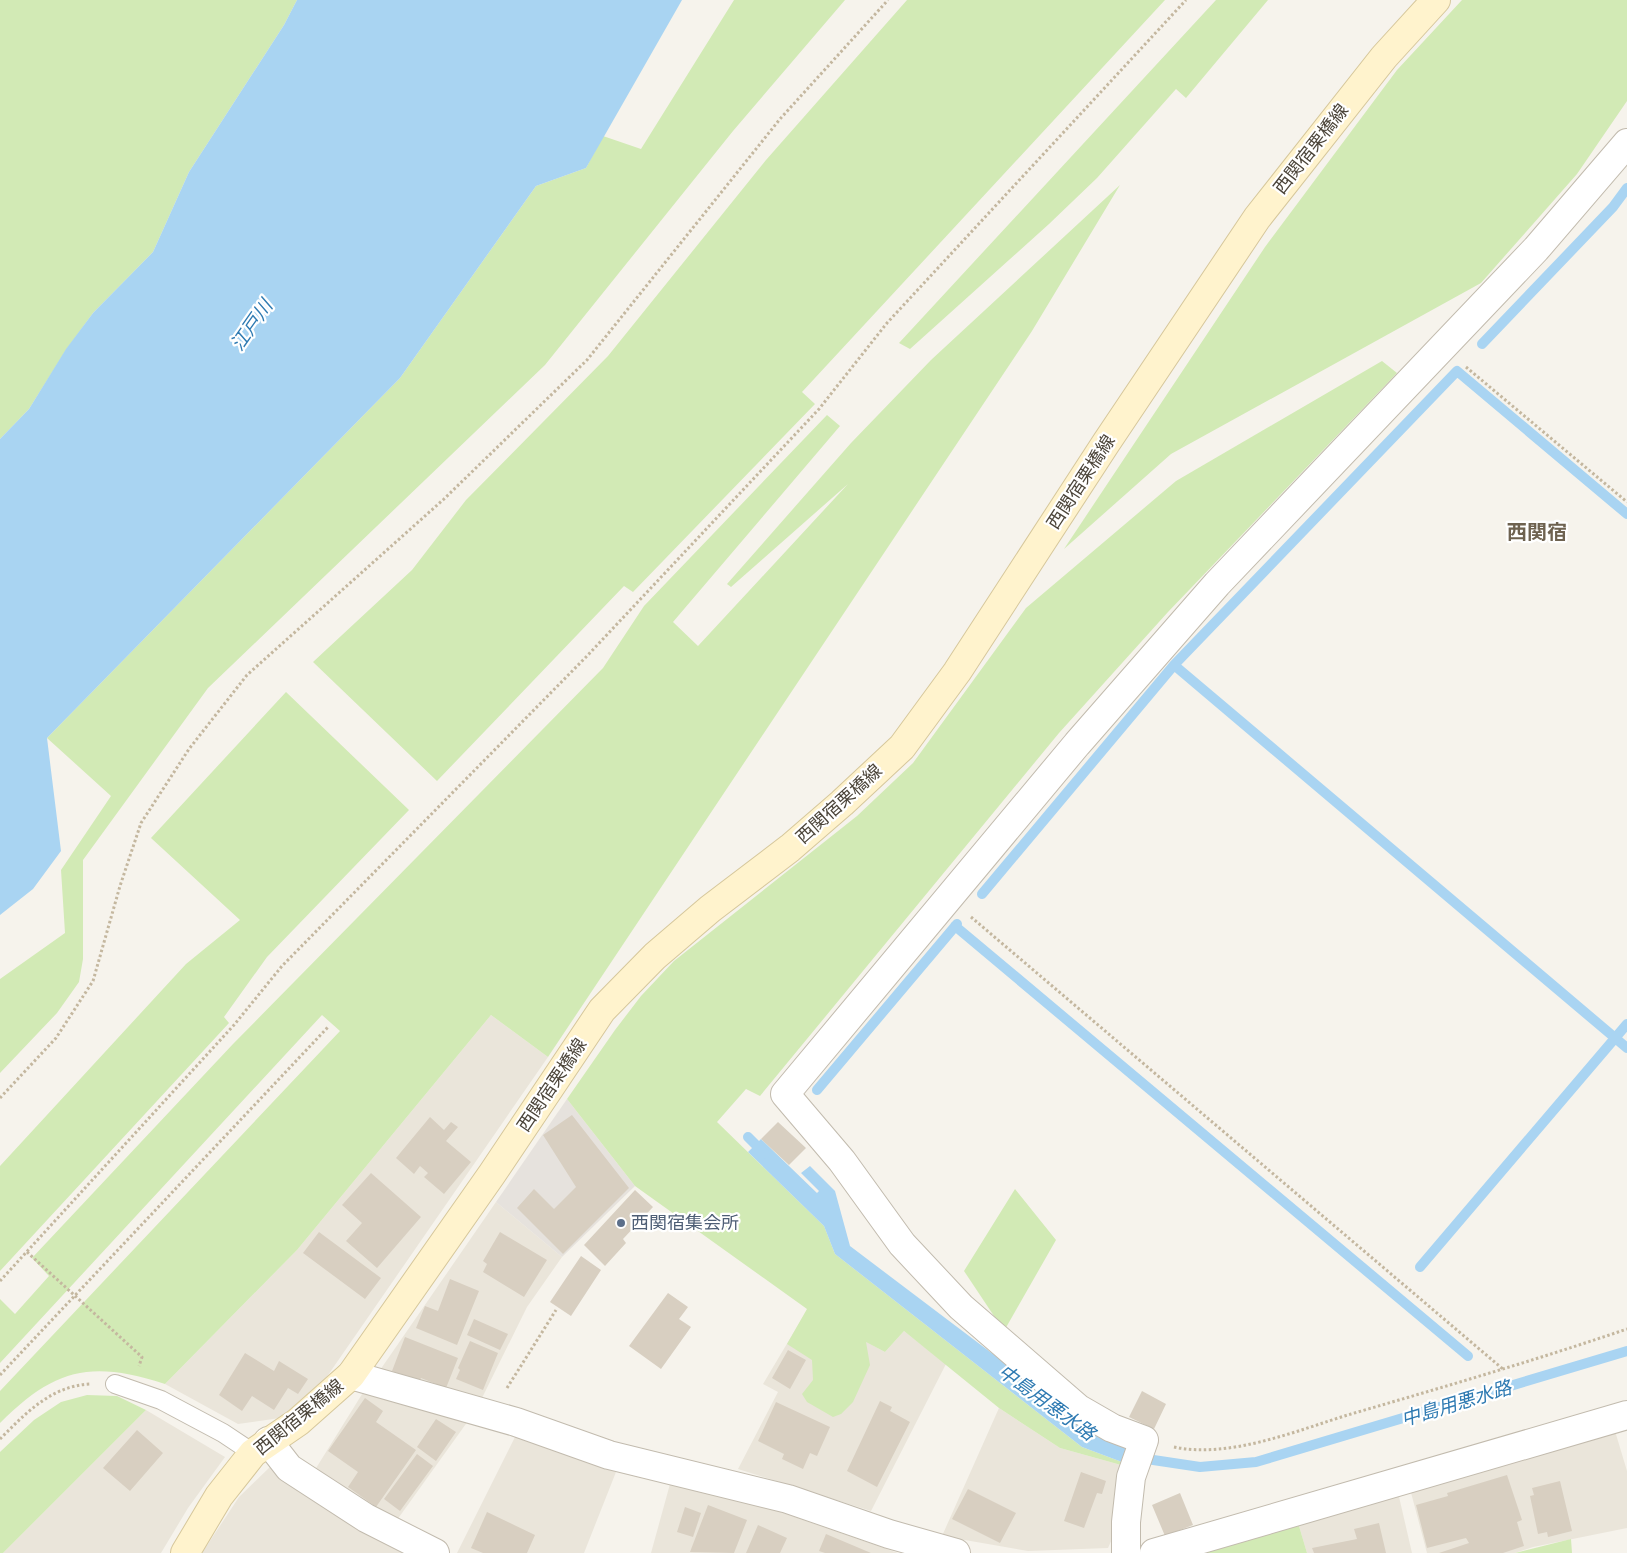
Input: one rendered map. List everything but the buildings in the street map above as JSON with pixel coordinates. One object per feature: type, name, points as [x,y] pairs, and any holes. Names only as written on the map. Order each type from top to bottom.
[{"type":"main road","name":"西関宿栗橋線","points":[[185,1553],[219,1496],[260,1447],[298,1422],[351,1375],[497,1166],[602,1010],[655,956],[710,909],[798,841],[842,804],[902,747],[957,672],[1106,443],[1257,218],[1384,57],[1436,0]]},
{"type":"street","points":[[1126,1553],[1126,1522],[1131,1477],[1144,1442],[1112,1428],[1079,1409],[961,1308],[902,1244],[842,1161],[785,1094],[1077,744],[1217,584],[1536,248],[1627,143]]},
{"type":"street","points":[[351,1375],[490,1414],[609,1455],[780,1497],[889,1534],[956,1553]]},
{"type":"street","points":[[1154,1553],[1627,1415]]},
{"type":"street","points":[[260,1447],[366,1518],[435,1553]]},
{"type":"lane","points":[[115,1384],[160,1400],[222,1433],[260,1447]]},
{"type":"path","points":[[0,1098],[56,1038],[92,981],[141,823],[189,749],[247,675],[444,499],[587,360],[780,119],[888,0]]},
{"type":"path","points":[[0,1281],[234,1025],[282,966],[587,656],[819,409],[887,323],[1186,0]]},
{"type":"path","points":[[1443,347],[1627,502]]},
{"type":"path","points":[[949,898],[1504,1370]]},
{"type":"path","points":[[0,1375],[328,1026]]},
{"type":"path","points":[[27,1252],[142,1357],[132,1390]]},
{"type":"path","points":[[490,1414],[556,1310]]},
{"type":"path","points":[[1144,1442],[1183,1449],[1232,1448],[1504,1370],[1627,1329]]},
{"type":"path","points":[[0,1439],[48,1396],[75,1384],[115,1384]]},
{"type":"shaded area","points":[[491,1015],[548,1057],[326,1378],[280,1418],[238,1424],[165,1384],[297,1250]]},
{"type":"shaded area","points":[[567,1099],[635,1186],[562,1257],[496,1202]]},
{"type":"shaded area","points":[[496,1202],[562,1257],[527,1307],[481,1400],[378,1373]]},
{"type":"shaded area","points":[[807,1310],[885,1352],[904,1331],[946,1364],[871,1511],[738,1469],[778,1392],[763,1384]]},
{"type":"shaded area","points":[[364,1391],[468,1421],[397,1520],[313,1473]]},
{"type":"shaded area","points":[[999,1408],[1060,1448],[1121,1465],[1116,1530],[1108,1548],[1028,1551],[942,1536]]},
{"type":"shaded area","points":[[146,1410],[225,1457],[188,1508],[161,1553],[3,1553]]},
{"type":"shaded area","points":[[1615,1431],[1627,1471],[1627,1528],[1533,1547],[1515,1553],[1427,1553],[1409,1485]]},
{"type":"shaded area","points":[[516,1435],[616,1472],[584,1553],[457,1553]]},
{"type":"shaded area","points":[[272,1465],[418,1553],[202,1553],[239,1497]]},
{"type":"shaded area","points":[[670,1484],[758,1504],[898,1553],[651,1553]]},
{"type":"shaded area","points":[[1397,1488],[1412,1553],[1307,1553],[1299,1526]]},
{"type":"green space","points":[[0,0],[297,0],[284,25],[189,172],[153,252],[93,313],[66,350],[29,409],[0,439]]},
{"type":"green space","points":[[734,0],[845,0],[733,131],[545,365],[208,688],[83,860],[83,959],[79,982],[57,1013],[0,1073],[0,979],[65,933],[61,870],[111,796],[47,738],[400,378],[536,186],[586,168],[603,136],[641,149]]},
{"type":"green space","points":[[907,0],[1165,0],[802,392],[815,404],[633,592],[624,586],[437,781],[313,662],[412,570],[466,500],[608,356],[766,160]]},
{"type":"green space","points":[[1216,0],[1268,0],[1186,98],[1176,89],[1097,178],[1049,224],[910,349],[899,343]]},
{"type":"green space","points":[[1462,0],[1627,0],[1627,101],[1577,174],[1481,283],[1171,454],[1064,549],[1265,247],[1397,70]]},
{"type":"green space","points":[[1120,185],[1032,331],[548,1057],[491,1015],[297,1250],[165,1384],[116,1372],[95,1371],[75,1374],[57,1380],[39,1390],[0,1423],[0,1391],[340,1031],[322,1015],[0,1363],[0,1299],[15,1314],[49,1276],[32,1258],[233,1044],[603,668],[644,606],[827,415],[840,426],[673,622],[698,646],[848,484],[731,587],[727,584],[851,443],[931,360]]},
{"type":"green space","points":[[1382,361],[1397,373],[1168,612],[1059,733],[760,1096],[746,1089],[717,1122],[824,1226],[835,1254],[1082,1447],[1122,1462],[1121,1465],[1060,1448],[999,1408],[904,1331],[885,1352],[866,1342],[870,1365],[853,1402],[841,1414],[833,1417],[807,1402],[802,1394],[813,1380],[812,1360],[787,1344],[807,1309],[635,1186],[567,1099],[641,996],[674,961],[857,816],[913,763],[1026,608],[1176,481]]},
{"type":"green space","points":[[286,692],[409,810],[267,957],[224,1017],[229,1023],[0,1271],[0,1166],[186,964],[240,920],[151,838]]},
{"type":"green space","points":[[1015,1189],[1056,1240],[1004,1331],[964,1271]]},
{"type":"green space","points":[[87,1395],[117,1396],[146,1410],[3,1553],[0,1553],[0,1452],[34,1420],[61,1402]]},
{"type":"green space","points":[[1299,1526],[1307,1553],[1189,1553]]},
{"type":"green space","points":[[1571,1539],[1572,1553],[1515,1553]]},
{"type":"water","name":"江戸川","points":[[297,0],[682,0],[586,168],[536,186],[400,378],[47,738],[61,851],[33,889],[0,915],[0,439],[29,409],[66,349],[93,313],[153,252],[189,172],[284,25]]},
{"type":"water","points":[[761,1139],[817,1193],[819,1191],[801,1173],[810,1166],[835,1191],[850,1246],[1076,1417],[1129,1445],[1122,1462],[1082,1447],[835,1254],[824,1226],[748,1152]]},
{"type":"waterway","points":[[1482,344],[1613,207],[1627,188]]},
{"type":"waterway","points":[[982,894],[1174,665],[1457,371],[1627,514]]},
{"type":"waterway","points":[[1174,665],[1627,1048]]},
{"type":"waterway","points":[[817,1090],[957,924]]},
{"type":"waterway","points":[[955,926],[1468,1356]]},
{"type":"waterway","points":[[1420,1267],[1627,1024]]},
{"type":"waterway","name":"中島用悪水路","points":[[748,1137],[765,1154]]},
{"type":"waterway","name":"中島用悪水路","points":[[1140,1458],[1200,1467],[1256,1462],[1627,1351]]},
{"type":"place","name":"西関宿集会所","points":[[621,1223]]},
{"type":"district","name":"西関宿","points":[[1537,532]]}]
